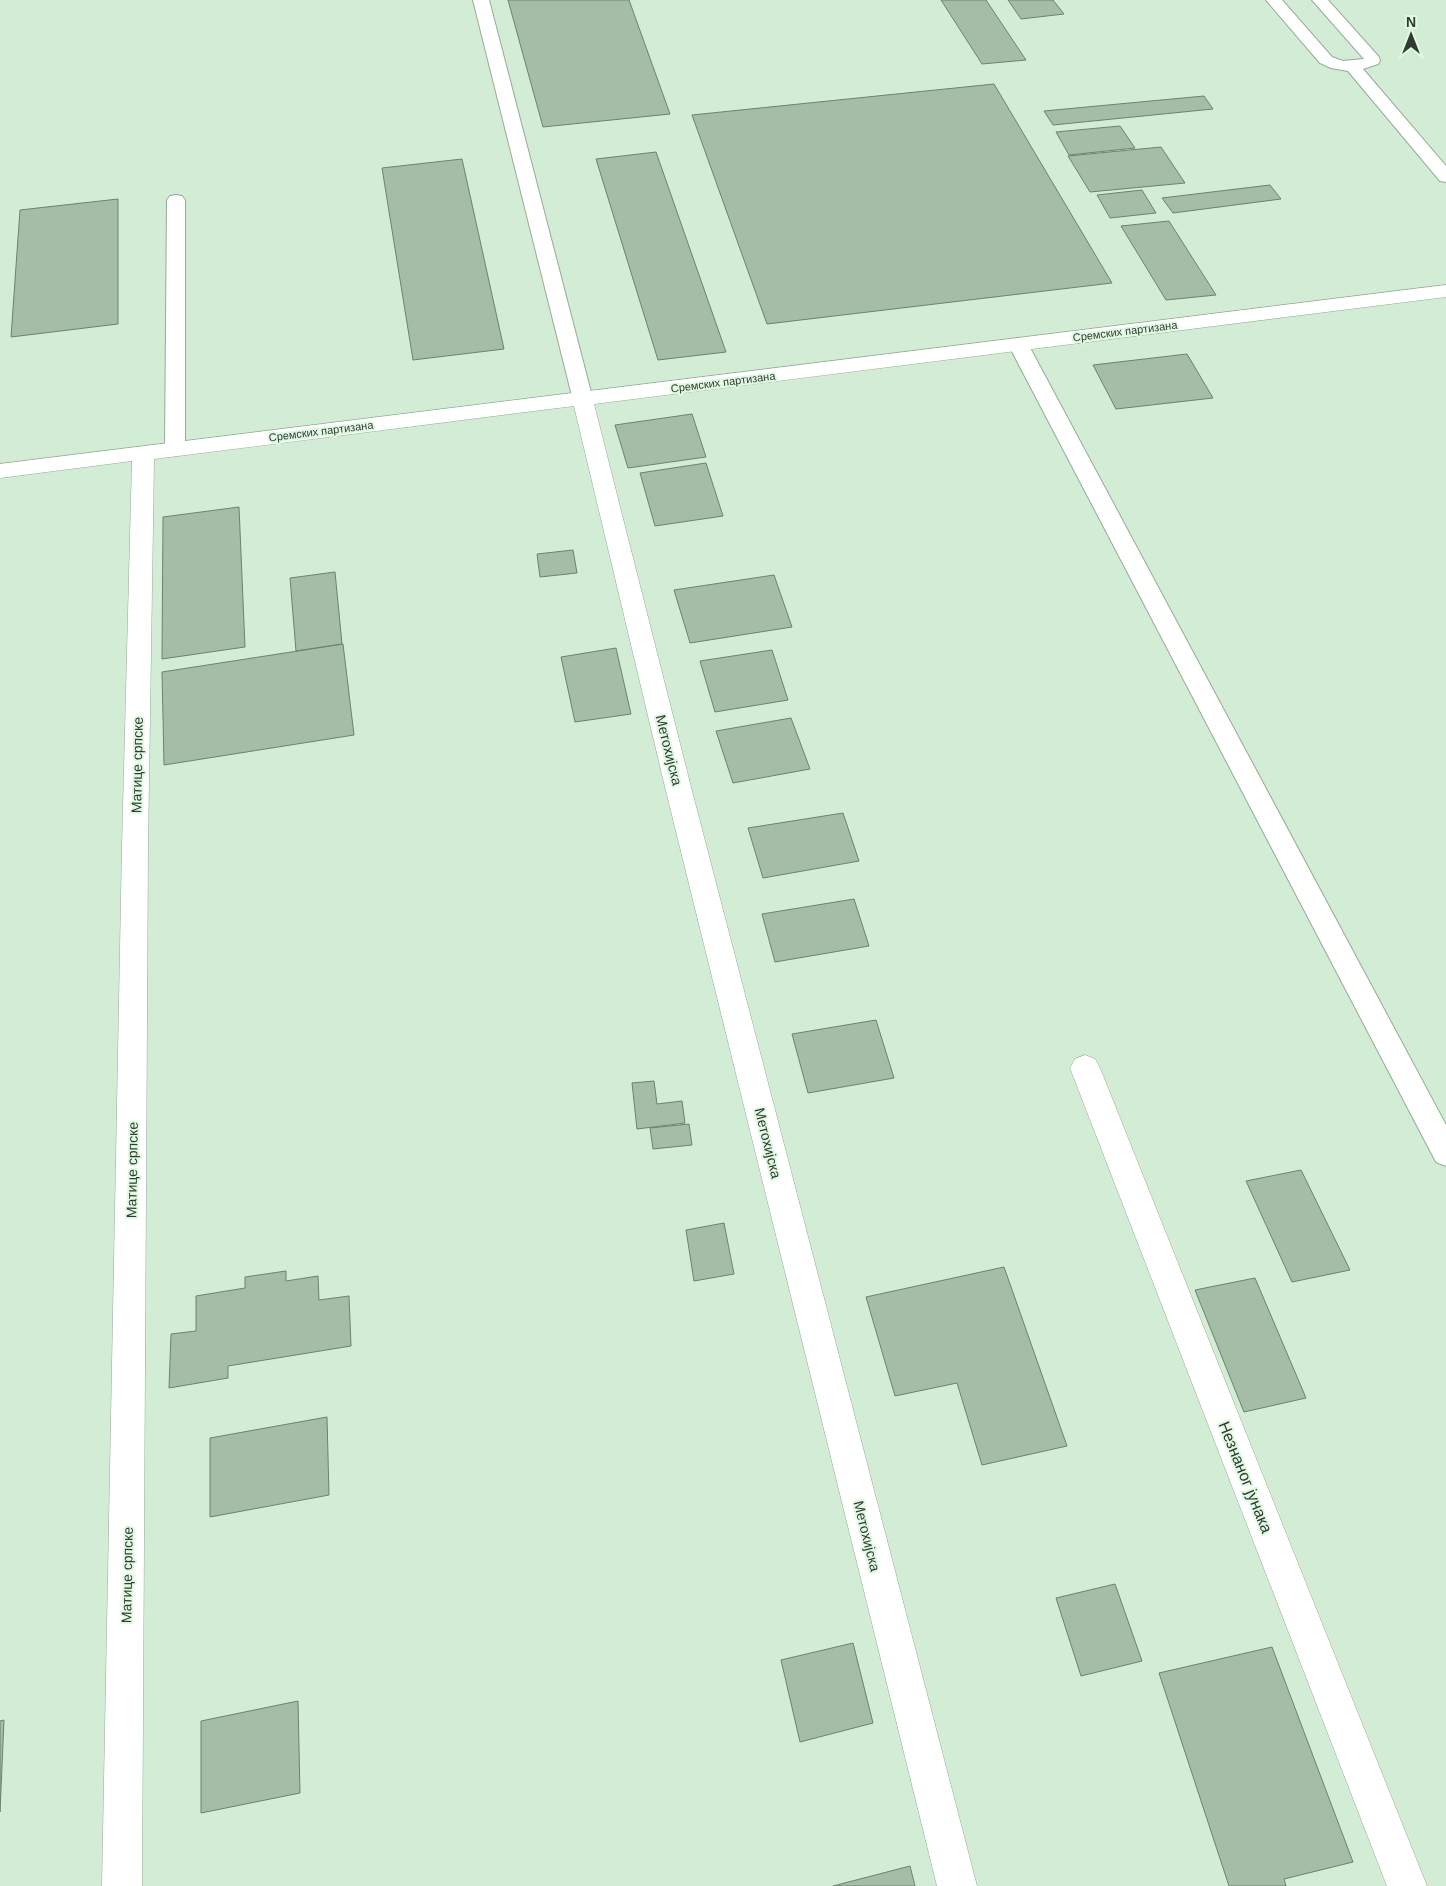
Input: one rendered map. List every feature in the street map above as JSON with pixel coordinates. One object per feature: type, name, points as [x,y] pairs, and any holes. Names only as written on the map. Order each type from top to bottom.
[{"type":"street","name":"Сремских партизана","points":[[0,471],[1446,292]]},
{"type":"street","name":"Метохијска","points":[[582,400],[957,1886]]},
{"type":"street","name":"Матице српске","points":[[122,1886],[143,453]]},
{"type":"street","name":"Незнаног јунака","points":[[1085,1068],[1407,1886]]},
{"type":"lane","points":[[481,0],[582,400]]},
{"type":"lane","points":[[1274,0],[1326,60],[1332,64],[1352,66],[1372,61],[1371,57],[1320,0]]},
{"type":"lane","points":[[1352,66],[1446,177]]},
{"type":"lane","points":[[175,449],[176,200]]},
{"type":"lane","points":[[1018,344],[1446,1153]]},
{"type":"building","points":[[508,0],[629,0],[670,114],[543,127]]},
{"type":"building","points":[[941,0],[986,0],[1026,60],[982,64]]},
{"type":"building","points":[[1008,0],[1053,0],[1064,14],[1021,19]]},
{"type":"building","points":[[994,84],[1112,283],[767,324],[692,115]]},
{"type":"building","points":[[1204,96],[1213,109],[1053,125],[1044,111]]},
{"type":"building","points":[[1120,126],[1135,148],[1069,155],[1056,132]]},
{"type":"building","points":[[1161,147],[1185,183],[1090,192],[1068,156]]},
{"type":"building","points":[[656,152],[726,352],[658,360],[596,159]]},
{"type":"building","points":[[462,159],[504,349],[413,360],[382,168]]},
{"type":"building","points":[[1270,185],[1281,199],[1173,213],[1162,198]]},
{"type":"building","points":[[1142,190],[1156,213],[1110,218],[1097,195]]},
{"type":"building","points":[[118,199],[118,324],[11,337],[20,210]]},
{"type":"building","points":[[1169,221],[1216,295],[1166,300],[1121,226]]},
{"type":"building","points":[[1187,354],[1213,398],[1116,409],[1093,365]]},
{"type":"building","points":[[692,414],[706,457],[628,468],[615,425]]},
{"type":"building","points":[[706,463],[723,516],[655,526],[640,473]]},
{"type":"building","points":[[239,507],[245,647],[162,659],[163,517]]},
{"type":"building","points":[[573,550],[577,573],[540,577],[537,554]]},
{"type":"building","points":[[335,572],[342,644],[296,651],[290,578]]},
{"type":"building","points":[[774,575],[792,627],[690,643],[674,590]]},
{"type":"building","points":[[343,644],[354,735],[164,765],[162,672]]},
{"type":"building","points":[[616,648],[631,714],[575,722],[561,657]]},
{"type":"building","points":[[772,650],[788,700],[715,712],[700,661]]},
{"type":"building","points":[[791,718],[810,769],[733,783],[716,731]]},
{"type":"building","points":[[843,813],[859,861],[763,878],[748,828]]},
{"type":"building","points":[[854,899],[869,946],[775,962],[762,914]]},
{"type":"building","points":[[876,1020],[894,1078],[808,1093],[792,1034]]},
{"type":"building","points":[[654,1081],[657,1104],[682,1101],[685,1123],[637,1129],[632,1083]]},
{"type":"building","points":[[689,1124],[692,1145],[653,1149],[650,1128]]},
{"type":"building","points":[[1301,1170],[1350,1270],[1292,1282],[1246,1181]]},
{"type":"building","points":[[724,1223],[734,1274],[694,1281],[686,1230]]},
{"type":"building","points":[[1004,1267],[1067,1446],[982,1465],[957,1383],[895,1396],[866,1297]]},
{"type":"building","points":[[286,1271],[286,1281],[318,1276],[319,1300],[349,1296],[351,1346],[228,1366],[228,1378],[169,1388],[171,1334],[196,1331],[196,1296],[245,1288],[245,1277]]},
{"type":"building","points":[[1255,1278],[1306,1398],[1244,1412],[1195,1290]]},
{"type":"building","points":[[327,1417],[329,1495],[210,1517],[210,1438]]},
{"type":"building","points":[[1115,1584],[1142,1661],[1081,1676],[1056,1598]]},
{"type":"building","points":[[853,1643],[873,1723],[800,1742],[781,1660]]},
{"type":"building","points":[[1272,1647],[1353,1862],[1284,1879],[1286,1886],[1229,1886],[1159,1673]]},
{"type":"building","points":[[298,1701],[300,1793],[201,1813],[201,1721]]},
{"type":"building","points":[[4,1720],[0,1812],[0,1721]]},
{"type":"building","points":[[910,1866],[915,1886],[833,1886]]}]
